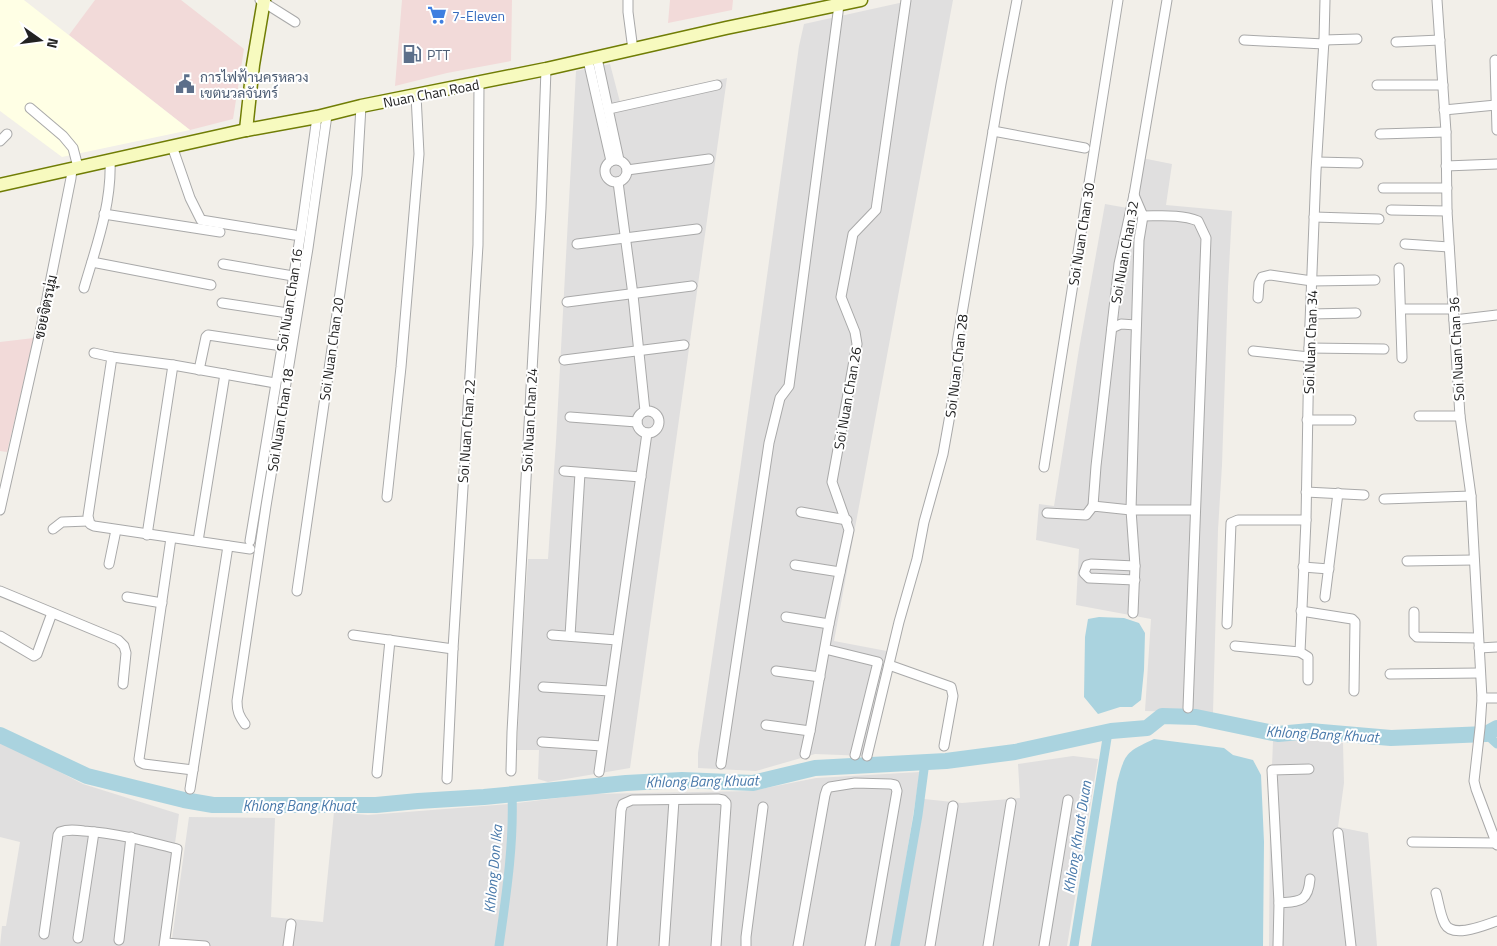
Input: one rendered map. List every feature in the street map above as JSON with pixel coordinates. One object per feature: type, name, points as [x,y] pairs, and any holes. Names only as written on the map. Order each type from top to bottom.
[{"type":"main road","name":"Nuan Chan Road","points":[[0,186],[246,130],[546,69],[726,28],[861,0]]},
{"type":"main road","points":[[246,130],[262,1]]},
{"type":"street","points":[[628,0],[633,50]]},
{"type":"street","name":"Soi Nuan Chan 26","points":[[805,754],[829,624],[849,530],[832,482],[858,344],[841,297],[852,234],[876,210],[906,0]]},
{"type":"street","name":"Soi Nuan Chan 28","points":[[867,756],[917,559],[924,522],[943,454],[953,405],[958,370],[957,343],[1017,0]]},
{"type":"street","name":"Soi Nuan Chan 30","points":[[1044,467],[1118,0]]},
{"type":"street","name":"Soi Nuan Chan 32","points":[[1093,506],[1119,264],[1134,194],[1166,0]]},
{"type":"street","name":"Soi Nuan Chan 34","points":[[1308,680],[1308,658],[1300,652],[1301,611],[1306,520],[1307,420],[1314,217],[1325,0]]},
{"type":"street","name":"Soi Nuan Chan 36","points":[[1437,0],[1446,132],[1449,247],[1460,416],[1471,496],[1482,698],[1474,781],[1497,844]]},
{"type":"street","points":[[262,1],[295,22]]},
{"type":"street","points":[[721,764],[769,443],[780,398],[790,386],[838,5]]},
{"type":"street","points":[[1244,40],[1324,42],[1357,39]]},
{"type":"street","points":[[1396,42],[1440,40]]},
{"type":"street","points":[[592,59],[609,109],[615,161]]},
{"type":"street","points":[[592,59],[615,161]]},
{"type":"street","points":[[1495,60],[1497,130]]},
{"type":"street","name":"Soi Nuan Chan 24","points":[[511,771],[541,208],[546,69]]},
{"type":"street","name":"Soi Nuan Chan 22","points":[[447,778],[478,245],[479,83]]},
{"type":"street","points":[[609,109],[717,85]]},
{"type":"street","points":[[1377,85],[1442,86]]},
{"type":"street","points":[[387,497],[401,367],[419,154],[416,95]]},
{"type":"street","points":[[1444,110],[1496,105]]},
{"type":"street","name":"Soi Nuan Chan 20","points":[[297,591],[357,175],[361,106]]},
{"type":"street","points":[[30,108],[63,136],[73,148],[75,168]]},
{"type":"street","name":"Soi Nuan Chan 16","points":[[228,546],[250,545],[275,383],[322,116]]},
{"type":"street","name":"Soi Nuan Chan 18","points":[[245,724],[239,716],[237,701],[308,248],[322,116]]},
{"type":"street","points":[[993,131],[1084,148]]},
{"type":"street","points":[[1380,134],[1446,132]]},
{"type":"street","points":[[0,141],[6,134]]},
{"type":"street","points":[[172,146],[190,198],[201,220],[294,235]]},
{"type":"street","points":[[627,170],[708,159]]},
{"type":"street","points":[[84,288],[104,214],[109,188],[110,160]]},
{"type":"street","points":[[615,161],[624,163],[627,170],[625,177],[618,182],[609,180],[605,174],[606,166],[615,161]]},
{"type":"street","points":[[1317,162],[1358,163]]},
{"type":"street","points":[[1446,166],[1497,164]]},
{"type":"street","name":"ซอยจิตรนุ่ม","points":[[0,510],[44,313],[71,178],[75,168]]},
{"type":"street","points":[[618,182],[634,295],[645,410]]},
{"type":"street","points":[[1383,188],[1447,188]]},
{"type":"street","points":[[1134,194],[1144,216],[1139,240],[1131,510],[1135,566],[1134,613]]},
{"type":"street","points":[[1391,210],[1447,211]]},
{"type":"street","points":[[104,214],[220,232]]},
{"type":"street","points":[[1144,216],[1194,219],[1198,221],[1206,238],[1188,708]]},
{"type":"street","points":[[1314,217],[1379,219]]},
{"type":"street","points":[[577,244],[697,229]]},
{"type":"street","points":[[1405,244],[1449,247]]},
{"type":"street","points":[[92,262],[211,285]]},
{"type":"street","points":[[223,264],[293,276]]},
{"type":"street","points":[[1399,268],[1402,358]]},
{"type":"street","points":[[1258,298],[1259,283],[1262,277],[1270,276],[1312,281],[1375,280]]},
{"type":"street","points":[[568,302],[634,295],[692,286]]},
{"type":"street","points":[[222,303],[288,313]]},
{"type":"street","points":[[1401,309],[1453,309]]},
{"type":"street","points":[[1311,314],[1356,313]]},
{"type":"street","points":[[1454,320],[1497,315]]},
{"type":"street","points":[[1112,328],[1121,324],[1136,325]]},
{"type":"street","points":[[200,370],[206,337],[208,335],[282,346]]},
{"type":"street","points":[[564,360],[684,345]]},
{"type":"street","points":[[1253,351],[1309,352],[1384,349]]},
{"type":"street","points":[[94,353],[275,383]]},
{"type":"street","points":[[88,521],[112,357]]},
{"type":"street","points":[[148,535],[173,365]]},
{"type":"street","points":[[198,542],[225,374]]},
{"type":"street","points":[[645,410],[656,414],[660,421],[658,429],[651,433],[639,430],[636,422],[639,414],[645,410]]},
{"type":"street","points":[[1419,416],[1460,416]]},
{"type":"street","points":[[570,417],[636,422]]},
{"type":"street","points":[[1307,420],[1351,420]]},
{"type":"street","points":[[599,772],[647,433]]},
{"type":"street","points":[[265,444],[276,446]]},
{"type":"street","points":[[564,471],[641,477]]},
{"type":"street","points":[[570,636],[580,473]]},
{"type":"street","points":[[1306,492],[1364,495]]},
{"type":"street","points":[[1325,596],[1338,493]]},
{"type":"street","points":[[1384,499],[1471,496]]},
{"type":"street","points":[[1047,513],[1086,515],[1093,506],[1131,510],[1195,510]]},
{"type":"street","points":[[801,512],[847,520]]},
{"type":"street","points":[[1227,624],[1231,523],[1238,520],[1306,520]]},
{"type":"street","points":[[53,528],[62,522],[88,521],[94,526],[116,530],[228,546],[190,789]]},
{"type":"street","points":[[109,564],[116,530]]},
{"type":"street","points":[[171,538],[139,759],[144,764],[193,770]]},
{"type":"street","points":[[1407,561],[1474,560]]},
{"type":"street","points":[[1135,566],[1091,564],[1088,565],[1084,573],[1089,578],[1135,580]]},
{"type":"street","points":[[795,565],[840,572]]},
{"type":"street","points":[[1303,568],[1329,569]]},
{"type":"street","points":[[0,591],[118,640],[124,646],[126,653],[123,684]]},
{"type":"street","points":[[127,597],[162,603]]},
{"type":"street","points":[[1301,611],[1352,619],[1355,622],[1354,691]]},
{"type":"street","points":[[1414,612],[1414,634],[1417,638],[1478,638]]},
{"type":"street","points":[[0,636],[34,656],[37,654],[52,613]]},
{"type":"street","points":[[786,617],[829,624]]},
{"type":"street","points":[[353,635],[453,650]]},
{"type":"street","points":[[552,635],[617,640]]},
{"type":"street","points":[[377,773],[390,640]]},
{"type":"street","points":[[1235,646],[1300,652]]},
{"type":"street","points":[[1478,648],[1497,647]]},
{"type":"street","points":[[825,649],[878,662],[855,755]]},
{"type":"street","points":[[889,665],[951,687],[952,699],[944,746]]},
{"type":"street","points":[[776,671],[820,676]]},
{"type":"street","points":[[1390,674],[1480,673]]},
{"type":"street","points":[[543,687],[610,691]]},
{"type":"street","points":[[1482,698],[1497,698]]},
{"type":"street","points":[[766,725],[810,731]]},
{"type":"street","points":[[542,742],[602,746]]},
{"type":"street","points":[[1278,946],[1279,903],[1272,770],[1309,769]]},
{"type":"street","points":[[798,946],[827,789],[830,786],[855,783],[890,784],[895,785],[897,791],[870,946]]},
{"type":"street","points":[[612,946],[621,810],[623,804],[632,800],[723,800],[726,803],[716,946]]},
{"type":"street","points":[[664,946],[674,800]]},
{"type":"street","points":[[1044,946],[1068,800]]},
{"type":"street","points":[[988,946],[1012,803]]},
{"type":"street","points":[[930,946],[953,806]]},
{"type":"street","points":[[746,946],[764,807]]},
{"type":"street","points":[[44,934],[58,835],[60,832],[68,830],[131,837],[177,850],[165,944],[205,946]]},
{"type":"street","points":[[78,938],[94,832]]},
{"type":"street","points":[[1338,833],[1351,946]]},
{"type":"street","points":[[119,940],[131,837]]},
{"type":"street","points":[[1412,842],[1497,844]]},
{"type":"street","points":[[1279,903],[1304,899],[1309,890],[1310,879]]},
{"type":"street","points":[[1436,893],[1445,924],[1454,931],[1497,921]]},
{"type":"street","points":[[288,946],[291,924]]},
{"type":"shaded area","points":[[0,0],[24,0],[190,130],[62,157],[0,111]]},
{"type":"shaded area","name":"การไฟฟ้านครหลวง เขตนวลจันทร์","points":[[95,0],[181,0],[244,49],[233,119],[190,130],[69,35]]},
{"type":"shaded area","points":[[402,0],[512,0],[511,61],[447,73],[395,86]]},
{"type":"shaded area","points":[[670,0],[733,0],[732,10],[668,23]]},
{"type":"shaded area","points":[[913,0],[953,0],[834,641],[892,652],[867,756],[815,754],[756,771],[698,768],[698,753],[740,470],[799,46],[804,24]]},
{"type":"shaded area","points":[[610,64],[620,102],[727,78],[630,768],[548,782],[538,779],[539,750],[517,750],[528,559],[548,559],[576,71]]},
{"type":"shaded area","points":[[1142,158],[1172,164],[1166,205],[1232,211],[1218,530],[1213,713],[1145,711],[1151,619],[1076,605],[1079,549],[1036,540],[1039,504],[1054,506],[1105,204],[1133,209]]},
{"type":"shaded area","points":[[34,338],[7,452],[0,451],[0,342]]},
{"type":"shaded area","points":[[1306,740],[1343,743],[1344,783],[1338,827],[1368,833],[1377,946],[1269,946],[1270,816],[1273,741]]},
{"type":"shaded area","points":[[0,741],[83,784],[179,814],[161,946],[0,946],[2,926],[6,926],[20,842],[0,837]]},
{"type":"shaded area","points":[[1073,756],[1098,759],[1067,946],[899,946],[905,909],[903,909],[924,799],[962,803],[1020,798],[1018,764]]},
{"type":"shaded area","points":[[920,772],[892,946],[171,946],[189,817],[275,818],[271,917],[323,922],[334,812],[368,815],[509,804],[590,794],[751,791],[816,778]]},
{"type":"water","points":[[1099,617],[1124,618],[1139,623],[1145,633],[1141,700],[1132,707],[1120,707],[1098,714],[1084,697],[1085,637],[1088,619]]},
{"type":"water","points":[[1154,739],[1224,748],[1233,755],[1253,760],[1261,775],[1264,842],[1263,946],[1091,946],[1120,773],[1125,759],[1132,751]]},
{"type":"waterway","name":"Khlong Bang Khuat","points":[[0,735],[87,776],[184,800],[213,805],[376,805],[626,783],[682,780],[753,783],[815,768],[946,761],[1015,752],[1111,731],[1147,728],[1162,716],[1196,717],[1278,734],[1310,731],[1391,738],[1486,734],[1497,728]]},
{"type":"waterway","name":"Khlong Khuat Duan","points":[[1074,946],[1108,732]]},
{"type":"waterway","points":[[1486,734],[1497,744]]},
{"type":"waterway","points":[[895,946],[918,815],[925,762]]},
{"type":"waterway","name":"Khlong Don Ika","points":[[499,946],[511,851],[512,794]]},
{"type":"place","name":"7-Eleven","points":[[437,15]]},
{"type":"place","name":"PTT","points":[[412,54]]},
{"type":"place","name":"การไฟฟ้านครหลวง เขตนวลจันทร์","points":[[185,84]]}]
